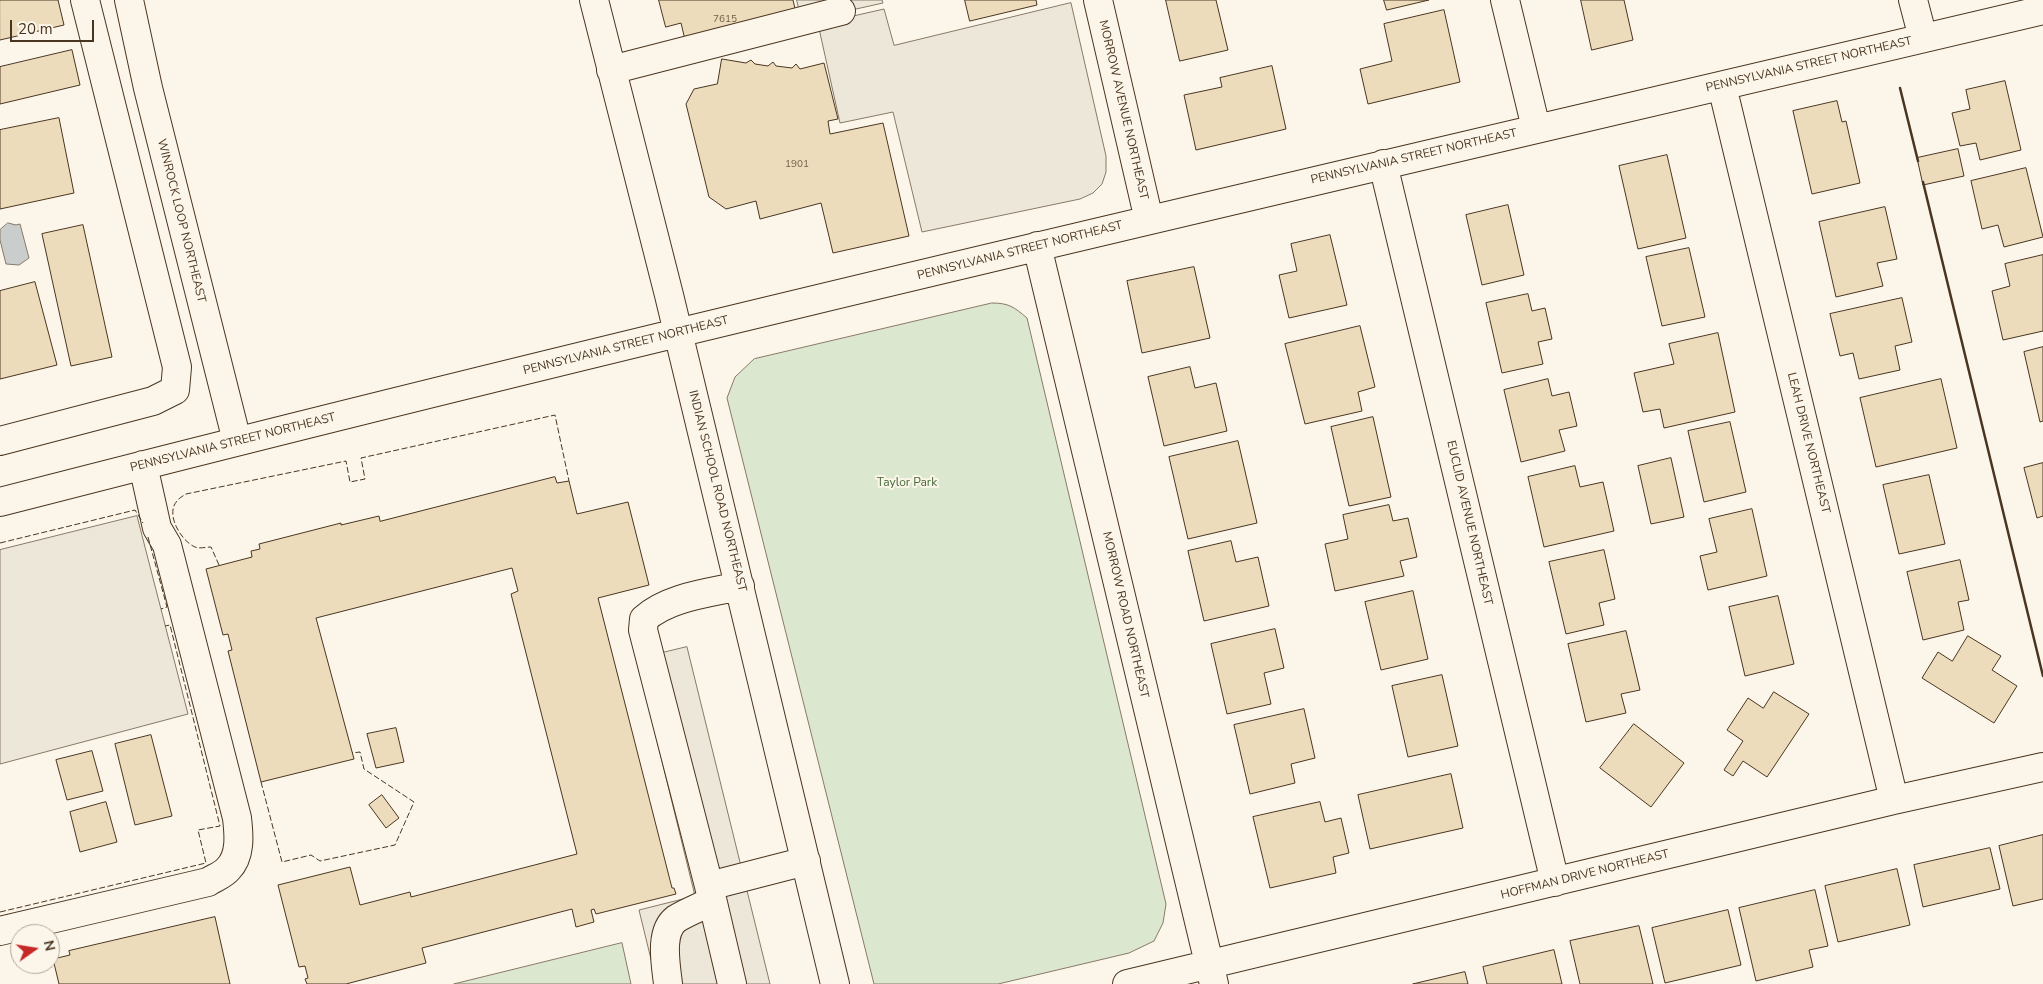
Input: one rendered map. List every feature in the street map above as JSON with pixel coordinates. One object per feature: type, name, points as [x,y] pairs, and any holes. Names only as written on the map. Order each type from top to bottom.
[{"type":"street","points":[[0,441],[153,401],[175,390],[177,367],[85,0]]},
{"type":"street","name":"WINROCK LOOP NORTHEAST","points":[[129,0],[148,88],[237,441]]},
{"type":"street","name":"INDIAN SCHOOL ROAD NORTHEAST","points":[[594,0],[678,332],[835,984]]},
{"type":"street","name":"MORROW AVENUE NORTHEAST","points":[[1098,0],[1149,220]]},
{"type":"street","points":[[1505,0],[1536,128]]},
{"type":"street","points":[[1913,0],[1923,38]]},
{"type":"street","name":"PENNSYLVANIA STREET NORTHEAST","points":[[0,502],[237,441],[678,332],[1536,128],[2043,10]]},
{"type":"street","points":[[612,70],[841,11]]},
{"type":"street","name":"LEAH DRIVE NORTHEAST","points":[[1722,86],[1894,800]]},
{"type":"street","name":"EUCLID AVENUE NORTHEAST","points":[[1384,164],[1554,882]]},
{"type":"street","name":"MORROW ROAD NORTHEAST","points":[[1036,246],[1212,974]]},
{"type":"street","points":[[0,931],[208,882],[228,870],[236,856],[240,840],[237,818],[166,545],[158,528],[143,465]]},
{"type":"street","points":[[732,984],[643,630],[644,619],[654,610],[740,586]]},
{"type":"street","name":"HOFFMAN DRIVE NORTHEAST","points":[[1127,984],[1212,974],[1554,882],[1894,800],[2043,767]]},
{"type":"street","points":[[668,984],[667,932],[675,920],[710,893],[806,860]]},
{"type":"green space","name":"Taylor Park","points":[[992,303],[1011,306],[1027,318],[1166,904],[1163,923],[1154,941],[1129,953],[998,984],[874,984],[727,398],[735,377],[754,359]]},
{"type":"green space","points":[[622,943],[631,984],[454,984]]},
{"type":"shaded area","points":[[797,0],[882,0],[883,3],[802,21]]},
{"type":"shaded area","points":[[1071,3],[1106,156],[1106,172],[1102,184],[1093,193],[1080,199],[922,232],[893,112],[840,123],[818,24],[884,9],[894,45]]},
{"type":"shaded area","points":[[8,223],[20,224],[29,258],[19,265],[6,264],[0,240],[0,230]]},
{"type":"shaded area","points":[[137,516],[188,714],[0,764],[0,550]]},
{"type":"shaded area","points":[[687,647],[770,984],[657,984],[639,910],[695,896],[637,659]]},
{"type":"building","points":[[0,0],[58,0],[64,25],[0,40]]},
{"type":"building","points":[[659,0],[793,0],[797,17],[686,44],[681,23],[666,27]]},
{"type":"building","points":[[965,0],[1036,0],[1037,5],[970,21]]},
{"type":"building","points":[[1166,0],[1216,0],[1228,50],[1180,61]]},
{"type":"building","points":[[1384,0],[1429,0],[1387,10]]},
{"type":"building","points":[[1581,0],[1624,0],[1633,40],[1592,50]]},
{"type":"building","points":[[1444,10],[1460,82],[1368,104],[1360,69],[1392,61],[1384,24]]},
{"type":"building","points":[[72,50],[80,85],[0,104],[0,67]]},
{"type":"building","points":[[722,59],[746,63],[751,60],[755,64],[768,66],[773,62],[776,66],[792,68],[796,64],[800,69],[824,63],[838,119],[828,121],[830,134],[883,123],[909,236],[833,253],[821,203],[760,219],[756,201],[726,209],[709,197],[686,104],[694,89],[717,84]]},
{"type":"building","points":[[1272,66],[1286,129],[1196,150],[1184,95],[1222,87],[1220,78]]},
{"type":"building","points":[[2005,81],[2021,150],[1980,160],[1976,143],[1960,146],[1952,113],[1970,109],[1966,90]]},
{"type":"building","points":[[1837,101],[1842,122],[1846,121],[1860,183],[1812,194],[1793,111]]},
{"type":"building","points":[[59,118],[74,193],[0,209],[0,130]]},
{"type":"building","points":[[1958,149],[1964,176],[1923,185],[1917,158]]},
{"type":"building","points":[[1667,155],[1686,238],[1638,249],[1619,166]]},
{"type":"building","points":[[2026,168],[2043,237],[2004,247],[1998,225],[1982,229],[1971,181]]},
{"type":"building","points":[[1508,205],[1524,275],[1482,285],[1466,215]]},
{"type":"building","points":[[1885,207],[1897,259],[1877,263],[1883,286],[1836,297],[1819,222]]},
{"type":"building","points":[[83,225],[112,357],[71,366],[42,234]]},
{"type":"building","points":[[1330,235],[1347,305],[1289,318],[1279,275],[1297,271],[1291,244]]},
{"type":"building","points":[[1689,248],[1705,317],[1662,326],[1646,257]]},
{"type":"building","points":[[2043,255],[2043,331],[2003,340],[1992,291],[2010,286],[2005,264]]},
{"type":"building","points":[[1194,267],[1210,338],[1142,353],[1127,281]]},
{"type":"building","points":[[35,282],[57,365],[0,379],[0,291]]},
{"type":"building","points":[[1528,294],[1532,311],[1545,308],[1552,339],[1538,342],[1543,364],[1502,373],[1486,303]]},
{"type":"building","points":[[1902,298],[1912,342],[1895,346],[1900,370],[1859,379],[1853,353],[1840,356],[1830,314]]},
{"type":"building","points":[[1360,326],[1375,387],[1358,392],[1362,411],[1305,424],[1285,344]]},
{"type":"building","points":[[1718,333],[1735,412],[1664,428],[1660,409],[1643,412],[1634,373],[1674,364],[1669,344]]},
{"type":"building","points":[[2043,347],[2043,421],[2040,422],[2024,352]]},
{"type":"building","points":[[1190,367],[1195,388],[1216,383],[1227,431],[1164,446],[1148,377]]},
{"type":"building","points":[[1548,379],[1552,396],[1569,392],[1577,426],[1559,430],[1565,451],[1521,462],[1504,390]]},
{"type":"building","points":[[1941,379],[1957,448],[1876,467],[1860,398]]},
{"type":"building","points":[[1373,417],[1391,497],[1349,506],[1331,427]]},
{"type":"building","points":[[1730,422],[1746,492],[1704,502],[1688,431]]},
{"type":"building","points":[[1238,441],[1257,523],[1188,539],[1169,457]]},
{"type":"building","points":[[1671,458],[1684,517],[1651,524],[1638,466]]},
{"type":"building","points":[[2043,463],[2043,516],[2037,518],[2024,468]]},
{"type":"building","points":[[1575,466],[1580,487],[1603,482],[1614,531],[1544,547],[1528,477]]},
{"type":"building","points":[[1929,475],[1945,544],[1899,554],[1883,485]]},
{"type":"building","points":[[555,477],[557,483],[569,481],[577,514],[628,502],[649,585],[598,598],[672,888],[674,888],[676,894],[596,914],[594,909],[591,910],[594,922],[576,927],[572,909],[422,948],[426,963],[346,984],[307,984],[305,979],[308,978],[305,966],[299,967],[278,885],[350,867],[360,905],[410,892],[411,897],[577,854],[511,594],[518,591],[512,568],[316,618],[354,759],[261,782],[228,651],[232,650],[228,634],[223,635],[206,569],[252,557],[251,551],[260,549],[259,544],[341,523],[341,525],[379,516],[380,521]]},
{"type":"building","points":[[1389,505],[1393,521],[1408,518],[1417,557],[1400,561],[1404,576],[1335,591],[1325,544],[1348,539],[1343,515]]},
{"type":"building","points":[[1752,509],[1767,576],[1708,590],[1700,556],[1717,552],[1709,519]]},
{"type":"building","points":[[1231,541],[1236,562],[1258,557],[1269,606],[1204,621],[1188,551]]},
{"type":"building","points":[[1604,550],[1615,599],[1599,603],[1604,625],[1566,634],[1549,562]]},
{"type":"building","points":[[1960,560],[1969,600],[1958,602],[1964,630],[1923,640],[1907,572]]},
{"type":"building","points":[[1413,591],[1428,659],[1381,670],[1365,602]]},
{"type":"building","points":[[1778,596],[1794,664],[1745,676],[1729,607]]},
{"type":"building","points":[[1275,629],[1284,668],[1264,673],[1271,704],[1227,714],[1211,644]]},
{"type":"building","points":[[1626,631],[1640,690],[1621,694],[1626,713],[1586,722],[1568,644]]},
{"type":"building","points":[[1968,636],[2001,656],[1992,670],[2017,686],[1994,723],[1922,678],[1938,652],[1952,661]]},
{"type":"building","points":[[1442,675],[1458,746],[1408,757],[1392,686]]},
{"type":"building","points":[[1774,692],[1809,714],[1767,777],[1743,761],[1733,776],[1724,770],[1743,741],[1727,730],[1748,698],[1763,708]]},
{"type":"building","points":[[1304,709],[1315,758],[1291,764],[1295,783],[1250,794],[1234,725]]},
{"type":"building","points":[[1634,724],[1684,763],[1651,807],[1600,768]]},
{"type":"building","points":[[396,728],[404,762],[376,768],[367,734]]},
{"type":"building","points":[[151,735],[172,816],[135,825],[115,744]]},
{"type":"building","points":[[92,751],[103,791],[67,800],[56,760]]},
{"type":"building","points":[[1451,774],[1463,828],[1370,849],[1358,795]]},
{"type":"building","points":[[382,795],[399,818],[386,828],[369,805]]},
{"type":"building","points":[[106,802],[117,842],[80,852],[70,812]]},
{"type":"building","points":[[1320,802],[1325,822],[1341,818],[1349,853],[1333,857],[1336,873],[1270,888],[1253,817]]},
{"type":"building","points":[[2043,835],[2043,899],[2013,906],[1999,846]]},
{"type":"building","points":[[1990,848],[2000,889],[1923,907],[1914,865]]},
{"type":"building","points":[[1897,869],[1910,925],[1838,942],[1825,886]]},
{"type":"building","points":[[1815,890],[1828,946],[1809,950],[1813,967],[1756,981],[1739,908]]},
{"type":"building","points":[[1728,910],[1741,965],[1665,983],[1652,928]]},
{"type":"building","points":[[215,917],[230,984],[59,984],[57,974],[60,974],[60,957],[70,955],[69,951]]},
{"type":"building","points":[[1639,926],[1653,984],[1580,984],[1570,941]]},
{"type":"building","points":[[1554,950],[1562,984],[1487,984],[1483,967]]},
{"type":"building","points":[[1465,972],[1468,984],[1413,984]]},
{"type":"fence","points":[[219,565],[211,547],[195,547],[185,539],[176,527],[173,513],[174,506],[186,494],[346,461],[350,482],[365,479],[361,458],[555,415],[569,481]]},
{"type":"fence","points":[[0,543],[135,510],[143,523]]},
{"type":"fence","points":[[148,537],[167,607],[161,609]]},
{"type":"fence","points":[[0,912],[206,863],[198,830],[220,826],[170,625],[165,626]]},
{"type":"fence","points":[[261,782],[282,862],[311,855],[320,861],[395,845],[414,802],[364,769],[360,752],[352,753]]},
{"type":"wall","points":[[1900,88],[1918,161]]},
{"type":"wall","points":[[1923,182],[2043,676]]}]
